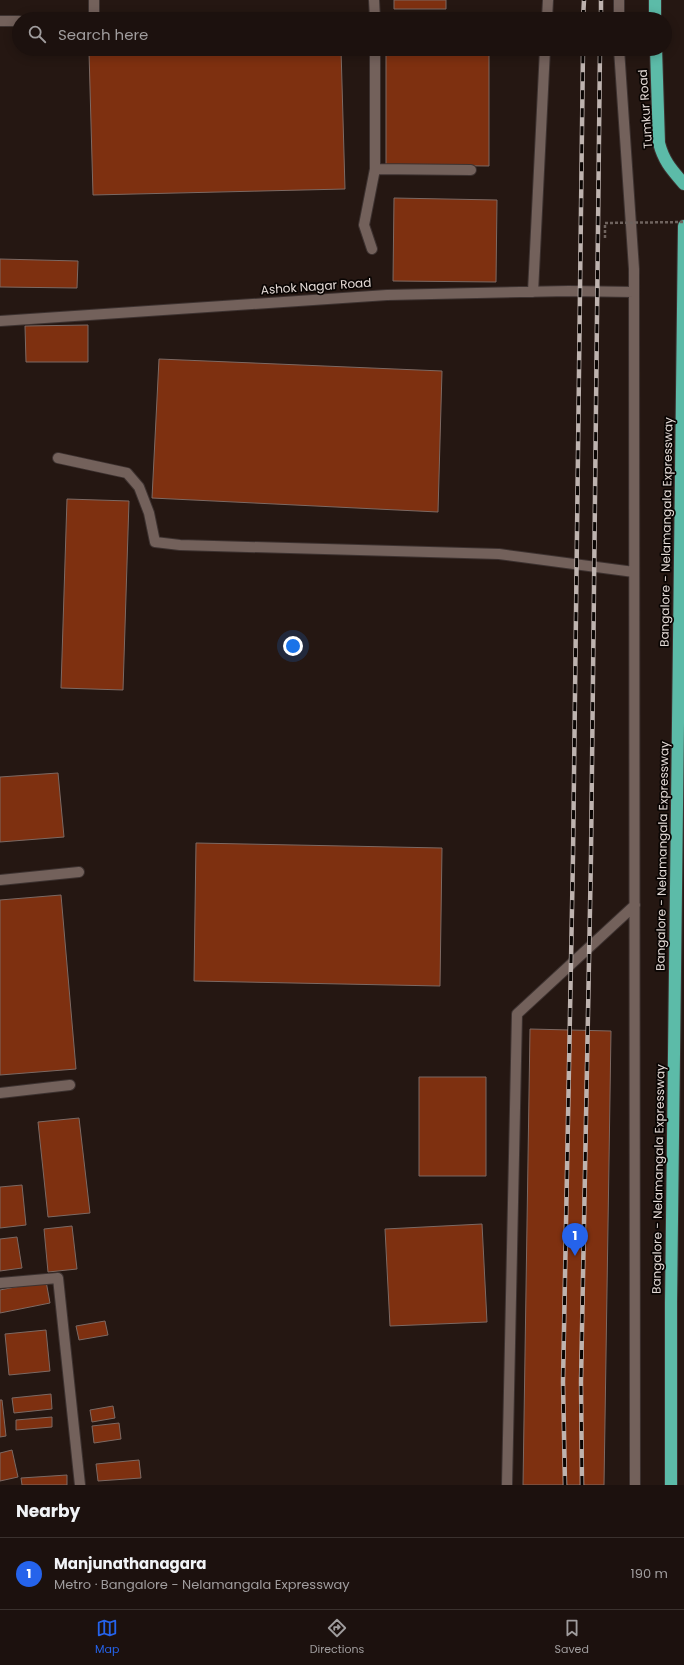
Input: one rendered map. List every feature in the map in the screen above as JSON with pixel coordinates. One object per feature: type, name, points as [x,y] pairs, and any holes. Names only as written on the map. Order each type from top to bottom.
[{"type":"highway","points":[[655,0],[655,12]]},
{"type":"highway","name":"Tumkur Road","points":[[656,56],[659,144],[662,156],[667,164],[684,184]]},
{"type":"highway","name":"Bangalore - Nelamangala Expressway","points":[[671,1485],[671,1303],[684,226]]},
{"type":"street","points":[[94,0],[94,12]]},
{"type":"street","points":[[374,0],[375,12]]},
{"type":"street","points":[[547,12],[548,0]]},
{"type":"street","points":[[619,0],[619,12]]},
{"type":"street","points":[[0,20],[12,20]]},
{"type":"street","points":[[372,249],[364,225],[375,169],[375,56]]},
{"type":"street","points":[[533,292],[545,56]]},
{"type":"street","points":[[619,56],[634,269],[635,1485]]},
{"type":"street","points":[[375,169],[471,170]]},
{"type":"street","name":"Ashok Nagar Road","points":[[0,321],[387,295],[533,292],[634,292]]},
{"type":"street","points":[[58,458],[127,474],[139,487],[149,514],[155,542],[180,545],[499,554],[634,572]]},
{"type":"street","points":[[0,880],[78,872]]},
{"type":"street","points":[[507,1485],[517,1014],[634,905]]},
{"type":"street","points":[[0,1093],[70,1084]]},
{"type":"street","points":[[0,1283],[58,1278],[80,1485]]},
{"type":"path","points":[[604,238],[605,223],[684,222]]},
{"type":"building","points":[[394,0],[446,0],[446,9],[394,9]]},
{"type":"building","points":[[89,56],[341,56],[345,189],[93,195]]},
{"type":"building","points":[[386,56],[489,56],[489,166],[386,165]]},
{"type":"building","points":[[394,198],[497,200],[496,282],[393,281]]},
{"type":"building","points":[[0,259],[78,261],[77,288],[0,287]]},
{"type":"building","points":[[88,325],[88,362],[26,362],[25,326]]},
{"type":"building","points":[[159,359],[442,371],[438,512],[152,498]]},
{"type":"building","points":[[67,499],[129,501],[123,690],[61,688]]},
{"type":"building","points":[[58,773],[64,837],[0,842],[0,777]]},
{"type":"building","points":[[196,843],[442,848],[440,986],[194,981]]},
{"type":"building","points":[[61,895],[76,1069],[0,1075],[0,900]]},
{"type":"building","points":[[530,1029],[611,1031],[604,1485],[523,1485]]},
{"type":"building","points":[[419,1077],[486,1077],[486,1176],[419,1176]]},
{"type":"building","points":[[79,1118],[90,1213],[48,1217],[38,1122]]},
{"type":"building","points":[[22,1185],[26,1225],[0,1228],[0,1187]]},
{"type":"building","points":[[482,1224],[487,1322],[390,1326],[385,1229]]},
{"type":"building","points":[[72,1226],[77,1269],[48,1272],[44,1229]]},
{"type":"building","points":[[17,1237],[22,1268],[0,1271],[0,1239]]},
{"type":"building","points":[[46,1281],[50,1303],[0,1313],[0,1290]]},
{"type":"building","points":[[105,1321],[108,1335],[79,1340],[76,1326]]},
{"type":"building","points":[[46,1330],[50,1371],[9,1375],[5,1334]]},
{"type":"building","points":[[51,1394],[52,1409],[14,1413],[12,1398]]},
{"type":"building","points":[[0,1400],[2,1400],[6,1436],[0,1437]]},
{"type":"building","points":[[113,1406],[115,1418],[92,1422],[90,1410]]},
{"type":"building","points":[[52,1417],[52,1427],[16,1430],[16,1420]]},
{"type":"building","points":[[119,1423],[121,1439],[94,1443],[92,1426]]},
{"type":"building","points":[[12,1450],[18,1477],[0,1481],[0,1453]]},
{"type":"building","points":[[139,1460],[141,1478],[98,1481],[96,1464]]},
{"type":"building","points":[[67,1475],[67,1485],[22,1485],[21,1478]]},
{"type":"railway","points":[[583,12],[584,0]]},
{"type":"railway","points":[[601,0],[601,12]]},
{"type":"railway","points":[[565,1485],[563,1382],[573,856],[583,56]]},
{"type":"railway","points":[[582,1485],[581,1382],[591,856],[600,56]]},
{"type":"place","name":"Manjunathanagara","points":[[575,1256]]}]
